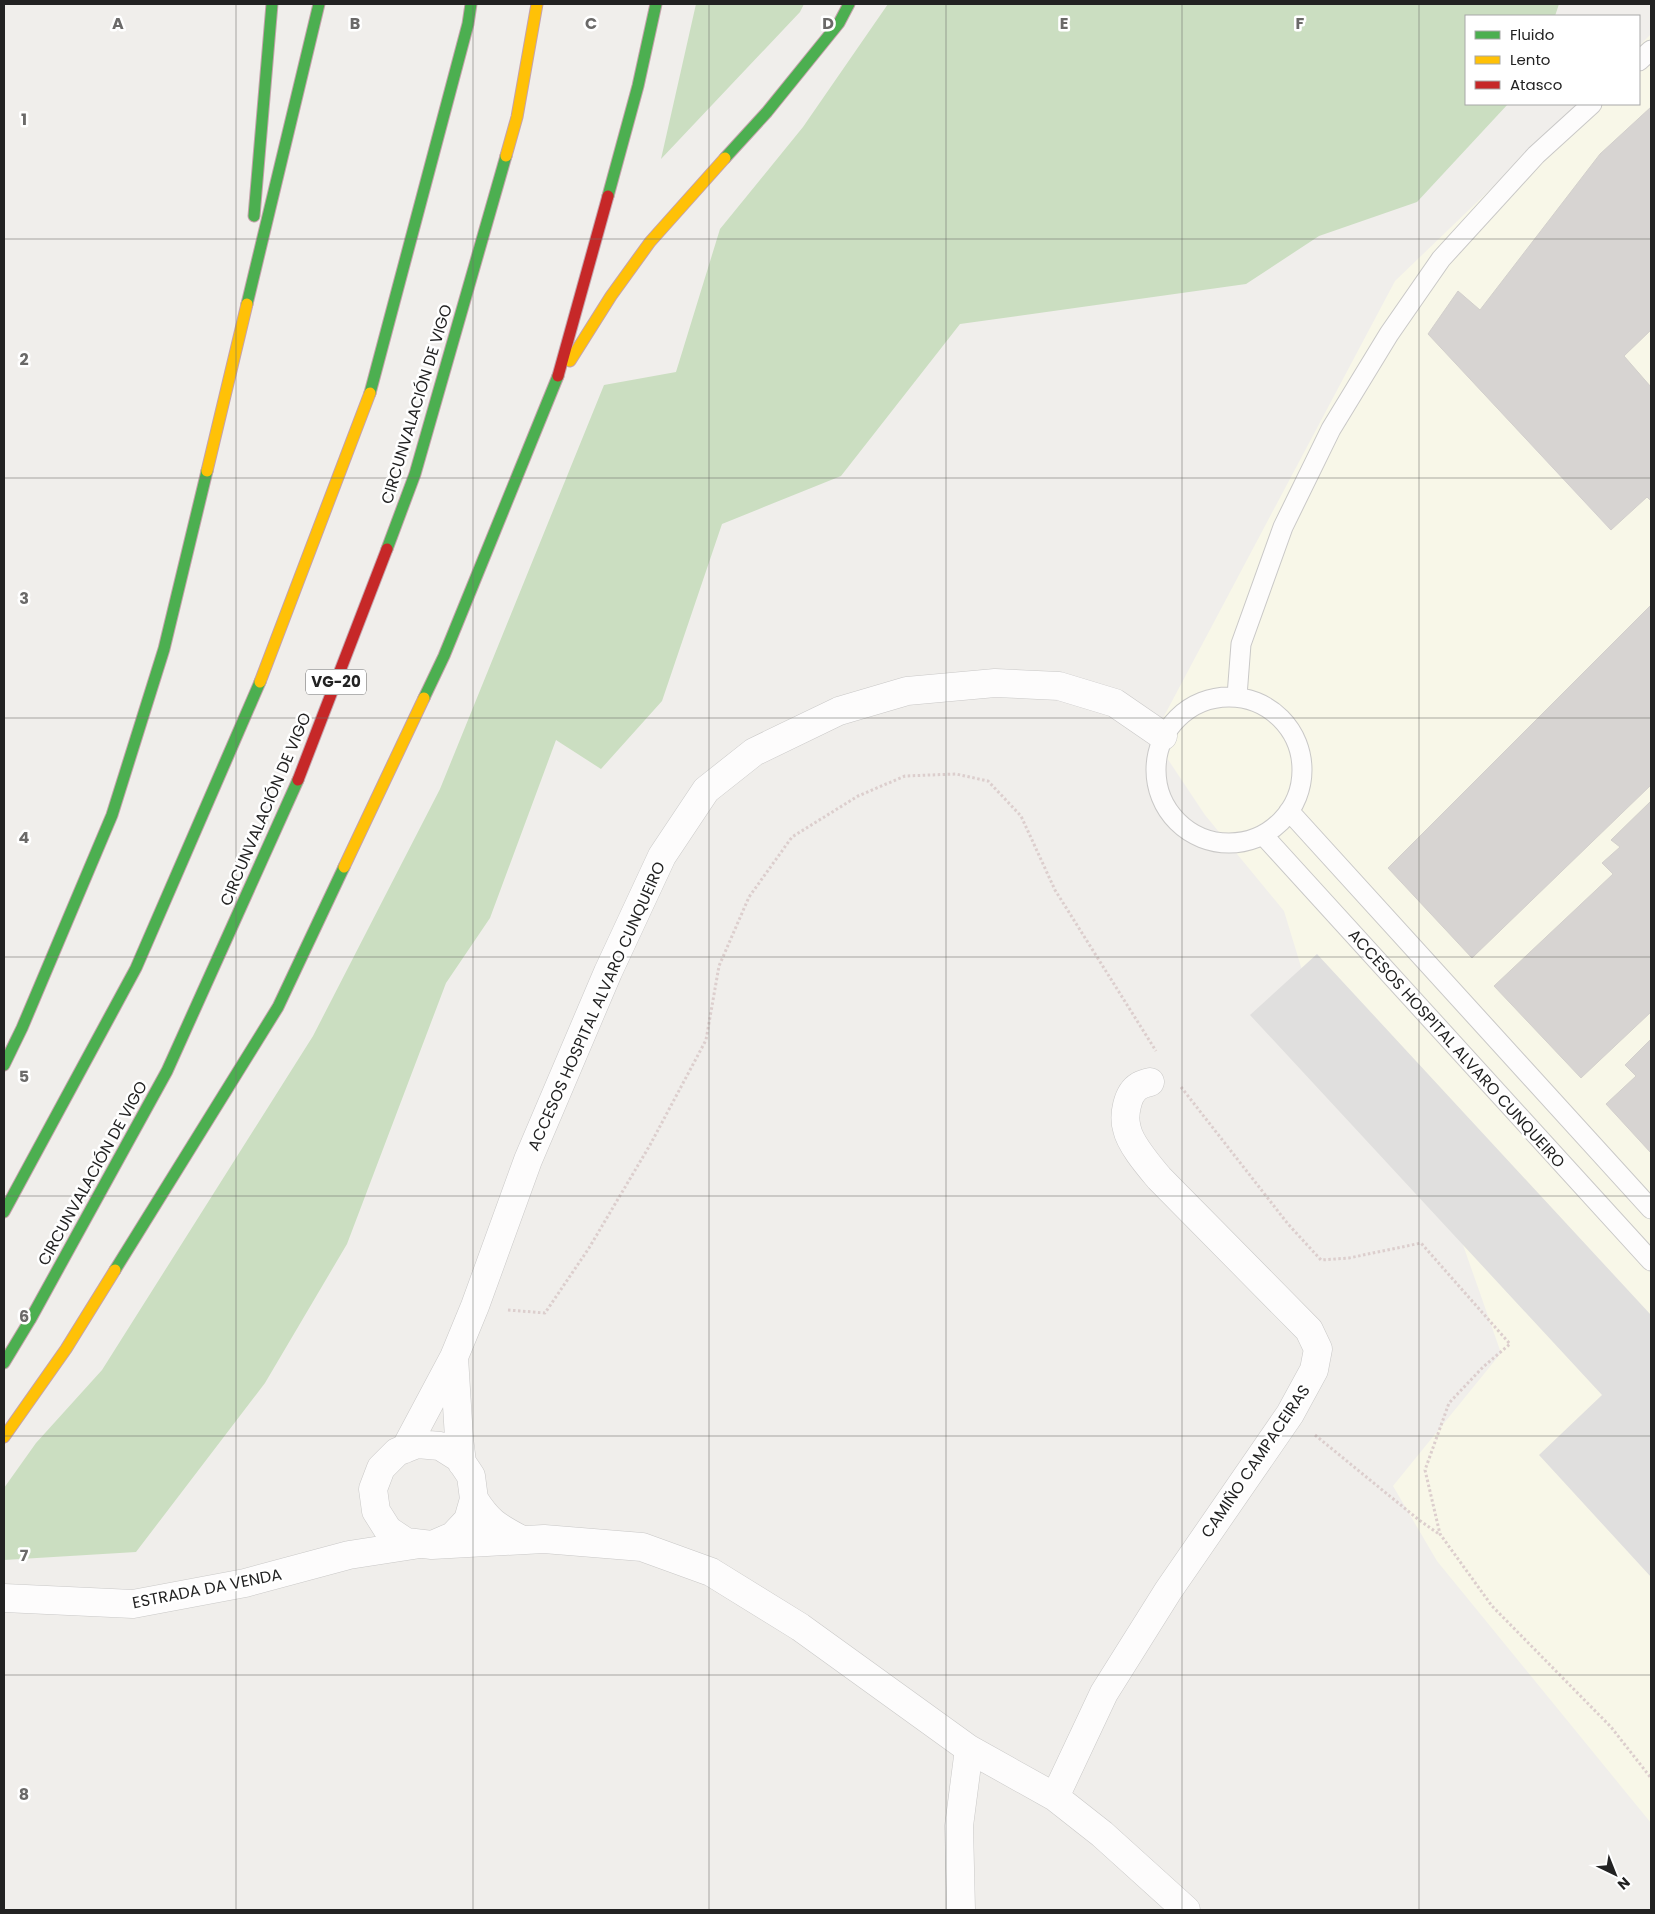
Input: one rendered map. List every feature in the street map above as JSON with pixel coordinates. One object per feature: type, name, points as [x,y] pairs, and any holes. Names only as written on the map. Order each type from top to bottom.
[{"type":"highway","points":[[244,313],[272,4]]},
{"type":"highway","points":[[4,1065],[22,1028],[112,815],[164,649],[319,4]]},
{"type":"highway","points":[[4,1212],[136,968],[259,686],[367,403],[468,24],[471,4]]},
{"type":"highway","name":"CIRCUNVALACIÓN DE VIGO","points":[[4,1363],[30,1320],[166,1072],[304,767],[415,474],[517,118],[537,4]]},
{"type":"highway","points":[[4,1437],[66,1349],[278,1007],[444,656],[555,386],[638,86],[656,4]]},
{"type":"highway","points":[[555,386],[611,296],[650,242],[767,112],[840,23],[849,4]]},
{"type":"street","name":"ACCESOS HOSPITAL ALVARO CUNQUEIRO","points":[[405,1449],[454,1357],[475,1306],[528,1160],[608,972],[662,856],[706,790],[754,752],[839,712],[907,691],[995,683],[1059,686],[1115,703],[1163,736]]},
{"type":"street","name":"CAMIÑO CAMPACEIRAS","points":[[1055,1797],[1104,1693],[1168,1591],[1290,1414],[1314,1370],[1318,1350],[1309,1330],[1159,1178],[1139,1152],[1127,1129],[1126,1108],[1130,1095],[1139,1085],[1150,1082]]},
{"type":"street","name":"ACCESOS HOSPITAL ALVARO CUNQUEIRO","points":[[454,1357],[458,1438],[462,1463]]},
{"type":"street","points":[[427,1544],[453,1536],[468,1520],[474,1499],[471,1476],[459,1458],[440,1446],[417,1444],[397,1452],[381,1468],[373,1489],[376,1511],[388,1530],[406,1542],[427,1544],[544,1539],[642,1547],[711,1572],[800,1627],[969,1749],[1055,1797],[1102,1834],[1186,1910]]},
{"type":"street","points":[[474,1499],[486,1517],[501,1529],[522,1540]]},
{"type":"street","name":"ESTRADA DA VENDA","points":[[349,1555],[364,1546],[372,1531],[376,1511]]},
{"type":"street","name":"ESTRADA DA VENDA","points":[[4,1598],[133,1604],[245,1583],[349,1555],[427,1544]]},
{"type":"street","points":[[960,1910],[959,1826],[969,1749]]},
{"type":"lane","points":[[1640,60],[1651,50]]},
{"type":"lane","points":[[1237,696],[1241,644],[1283,527],[1336,422],[1389,334],[1441,259],[1536,155],[1591,105]]},
{"type":"lane","points":[[1237,696],[1258,702],[1277,714],[1292,731],[1300,752],[1302,774],[1298,793],[1289,811],[1274,828],[1263,835],[1246,841],[1228,843],[1203,839],[1181,827],[1165,808],[1156,784],[1155,760],[1163,736],[1176,718],[1194,705],[1215,697],[1237,696]]},
{"type":"lane","points":[[1289,811],[1651,1209]]},
{"type":"lane","name":"ACCESOS HOSPITAL ALVARO CUNQUEIRO","points":[[1263,835],[1651,1261]]},
{"type":"path","points":[[475,1306],[545,1313],[589,1248],[641,1160],[706,1040],[719,966],[749,897],[792,837],[858,796],[905,776],[956,774],[988,781],[1021,816],[1055,890],[1158,1053]]},
{"type":"path","points":[[1180,1085],[1288,1224],[1321,1260],[1348,1258],[1421,1243],[1510,1344],[1483,1367],[1449,1403],[1425,1470],[1440,1534]]},
{"type":"path","points":[[1290,1414],[1419,1520],[1440,1534],[1492,1606],[1611,1727],[1651,1778]]},
{"type":"shaded area","points":[[1651,34],[1651,107],[1600,154],[1480,310],[1458,291],[1428,334],[1610,530],[1647,497],[1651,501],[1651,605],[1388,868],[1472,957],[1651,785],[1651,801],[1611,840],[1620,847],[1603,863],[1613,874],[1495,986],[1581,1078],[1651,1012],[1651,1039],[1625,1065],[1636,1076],[1606,1104],[1651,1153],[1651,1823],[1437,1561],[1393,1486],[1501,1353],[1462,1242],[1341,1098],[1284,911],[1205,815],[1153,737],[1395,281],[1578,105],[1640,105],[1640,45]]},
{"type":"shaded area","points":[[1651,330],[1651,387],[1624,356]]},
{"type":"shaded area","points":[[1317,954],[1651,1315],[1651,1577],[1539,1455],[1602,1395],[1250,1015]]},
{"type":"green space","points":[[696,4],[804,4],[800,12],[661,159]]},
{"type":"green space","points":[[888,4],[1559,4],[1555,15],[1465,15],[1465,105],[1507,105],[1417,202],[1319,236],[1246,284],[960,324],[841,476],[722,524],[662,701],[601,769],[556,740],[490,918],[446,983],[347,1244],[265,1383],[136,1552],[4,1560],[4,1488],[36,1443],[102,1370],[313,1036],[440,789],[604,385],[676,372],[720,229],[803,127]]},
{"type":"building","points":[[1651,107],[1651,330],[1624,356],[1651,387],[1651,501],[1647,497],[1611,530],[1428,334],[1458,291],[1480,310],[1600,154]]},
{"type":"building","points":[[1651,605],[1651,785],[1472,958],[1388,868]]},
{"type":"building","points":[[1651,801],[1651,1012],[1581,1078],[1494,986],[1613,874],[1602,863],[1620,847],[1611,840]]},
{"type":"building","points":[[1651,1039],[1651,1153],[1606,1104],[1636,1076],[1625,1065]]},
{"type":"traffic: fast","points":[[254,216],[272,4]]},
{"type":"traffic: fast","points":[[247,304],[319,4]]},
{"type":"traffic: fast","points":[[370,393],[468,24],[471,4]]},
{"type":"traffic: fast","points":[[608,196],[638,86],[656,4]]},
{"type":"traffic: fast","points":[[725,158],[767,112],[839,23],[849,4]]},
{"type":"traffic: fast","points":[[387,549],[415,474],[506,156]]},
{"type":"traffic: fast","points":[[424,698],[444,656],[558,376]]},
{"type":"traffic: fast","points":[[4,1065],[22,1028],[112,815],[164,649],[207,471]]},
{"type":"traffic: fast","points":[[4,1212],[136,968],[260,682]]},
{"type":"traffic: fast","points":[[4,1363],[30,1320],[167,1071],[298,780]]},
{"type":"traffic: fast","points":[[115,1270],[278,1007],[344,867]]},
{"type":"traffic: slow","points":[[506,156],[517,117],[537,4]]},
{"type":"traffic: slow","points":[[570,361],[611,296],[650,242],[725,158]]},
{"type":"traffic: slow","points":[[207,471],[247,304]]},
{"type":"traffic: slow","points":[[260,682],[370,393]]},
{"type":"traffic: slow","points":[[344,867],[424,698]]},
{"type":"traffic: slow","points":[[4,1437],[66,1349],[115,1270]]},
{"type":"traffic: jam","points":[[558,376],[608,196]]},
{"type":"traffic: jam","points":[[298,780],[387,549]]}]
